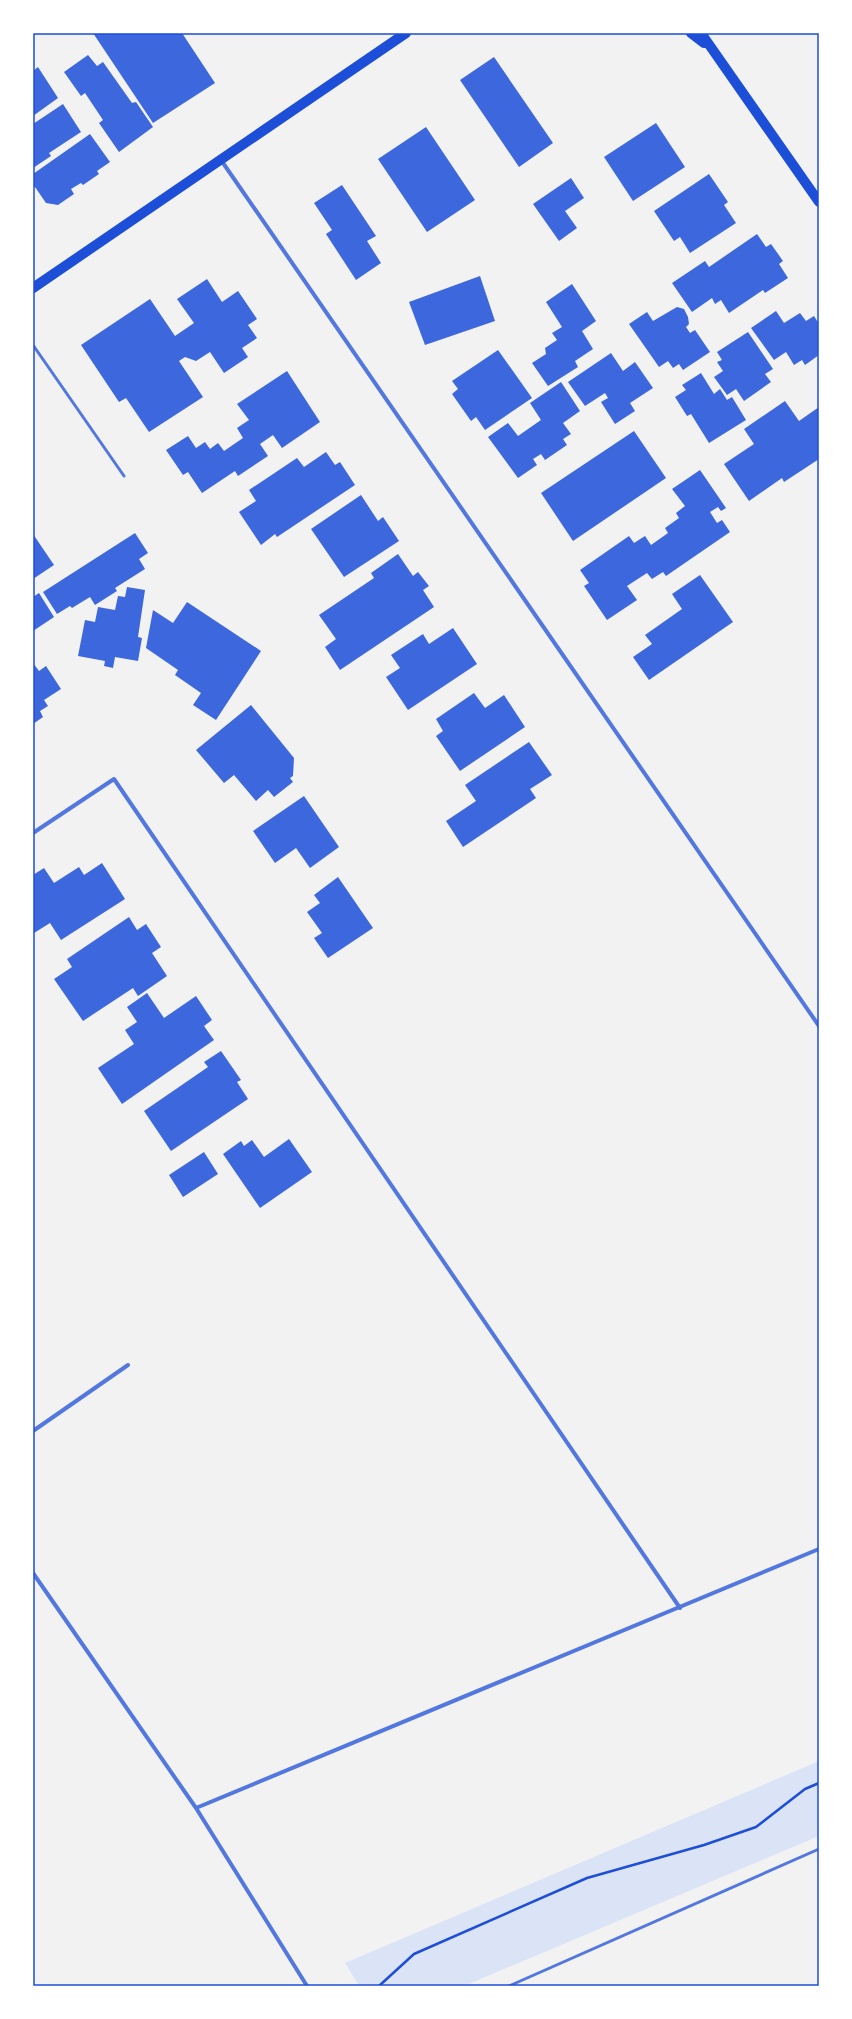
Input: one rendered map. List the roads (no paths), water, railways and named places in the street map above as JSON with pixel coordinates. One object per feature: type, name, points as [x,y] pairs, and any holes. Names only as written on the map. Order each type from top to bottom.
[{"type":"main road","points":[[33,288],[406,33]]},
{"type":"main road","points":[[691,33],[708,45]]},
{"type":"main road","points":[[701,33],[819,202]]},
{"type":"street","points":[[221,160],[819,1026]]},
{"type":"street","points":[[33,833],[114,779],[680,1608]]},
{"type":"street","points":[[33,1431],[128,1366]]},
{"type":"street","points":[[196,1808],[819,1549]]},
{"type":"street","points":[[33,1573],[196,1808],[307,1986]]},
{"type":"lane","points":[[33,345],[124,476]]},
{"type":"lane","points":[[509,1986],[819,1849]]}]
